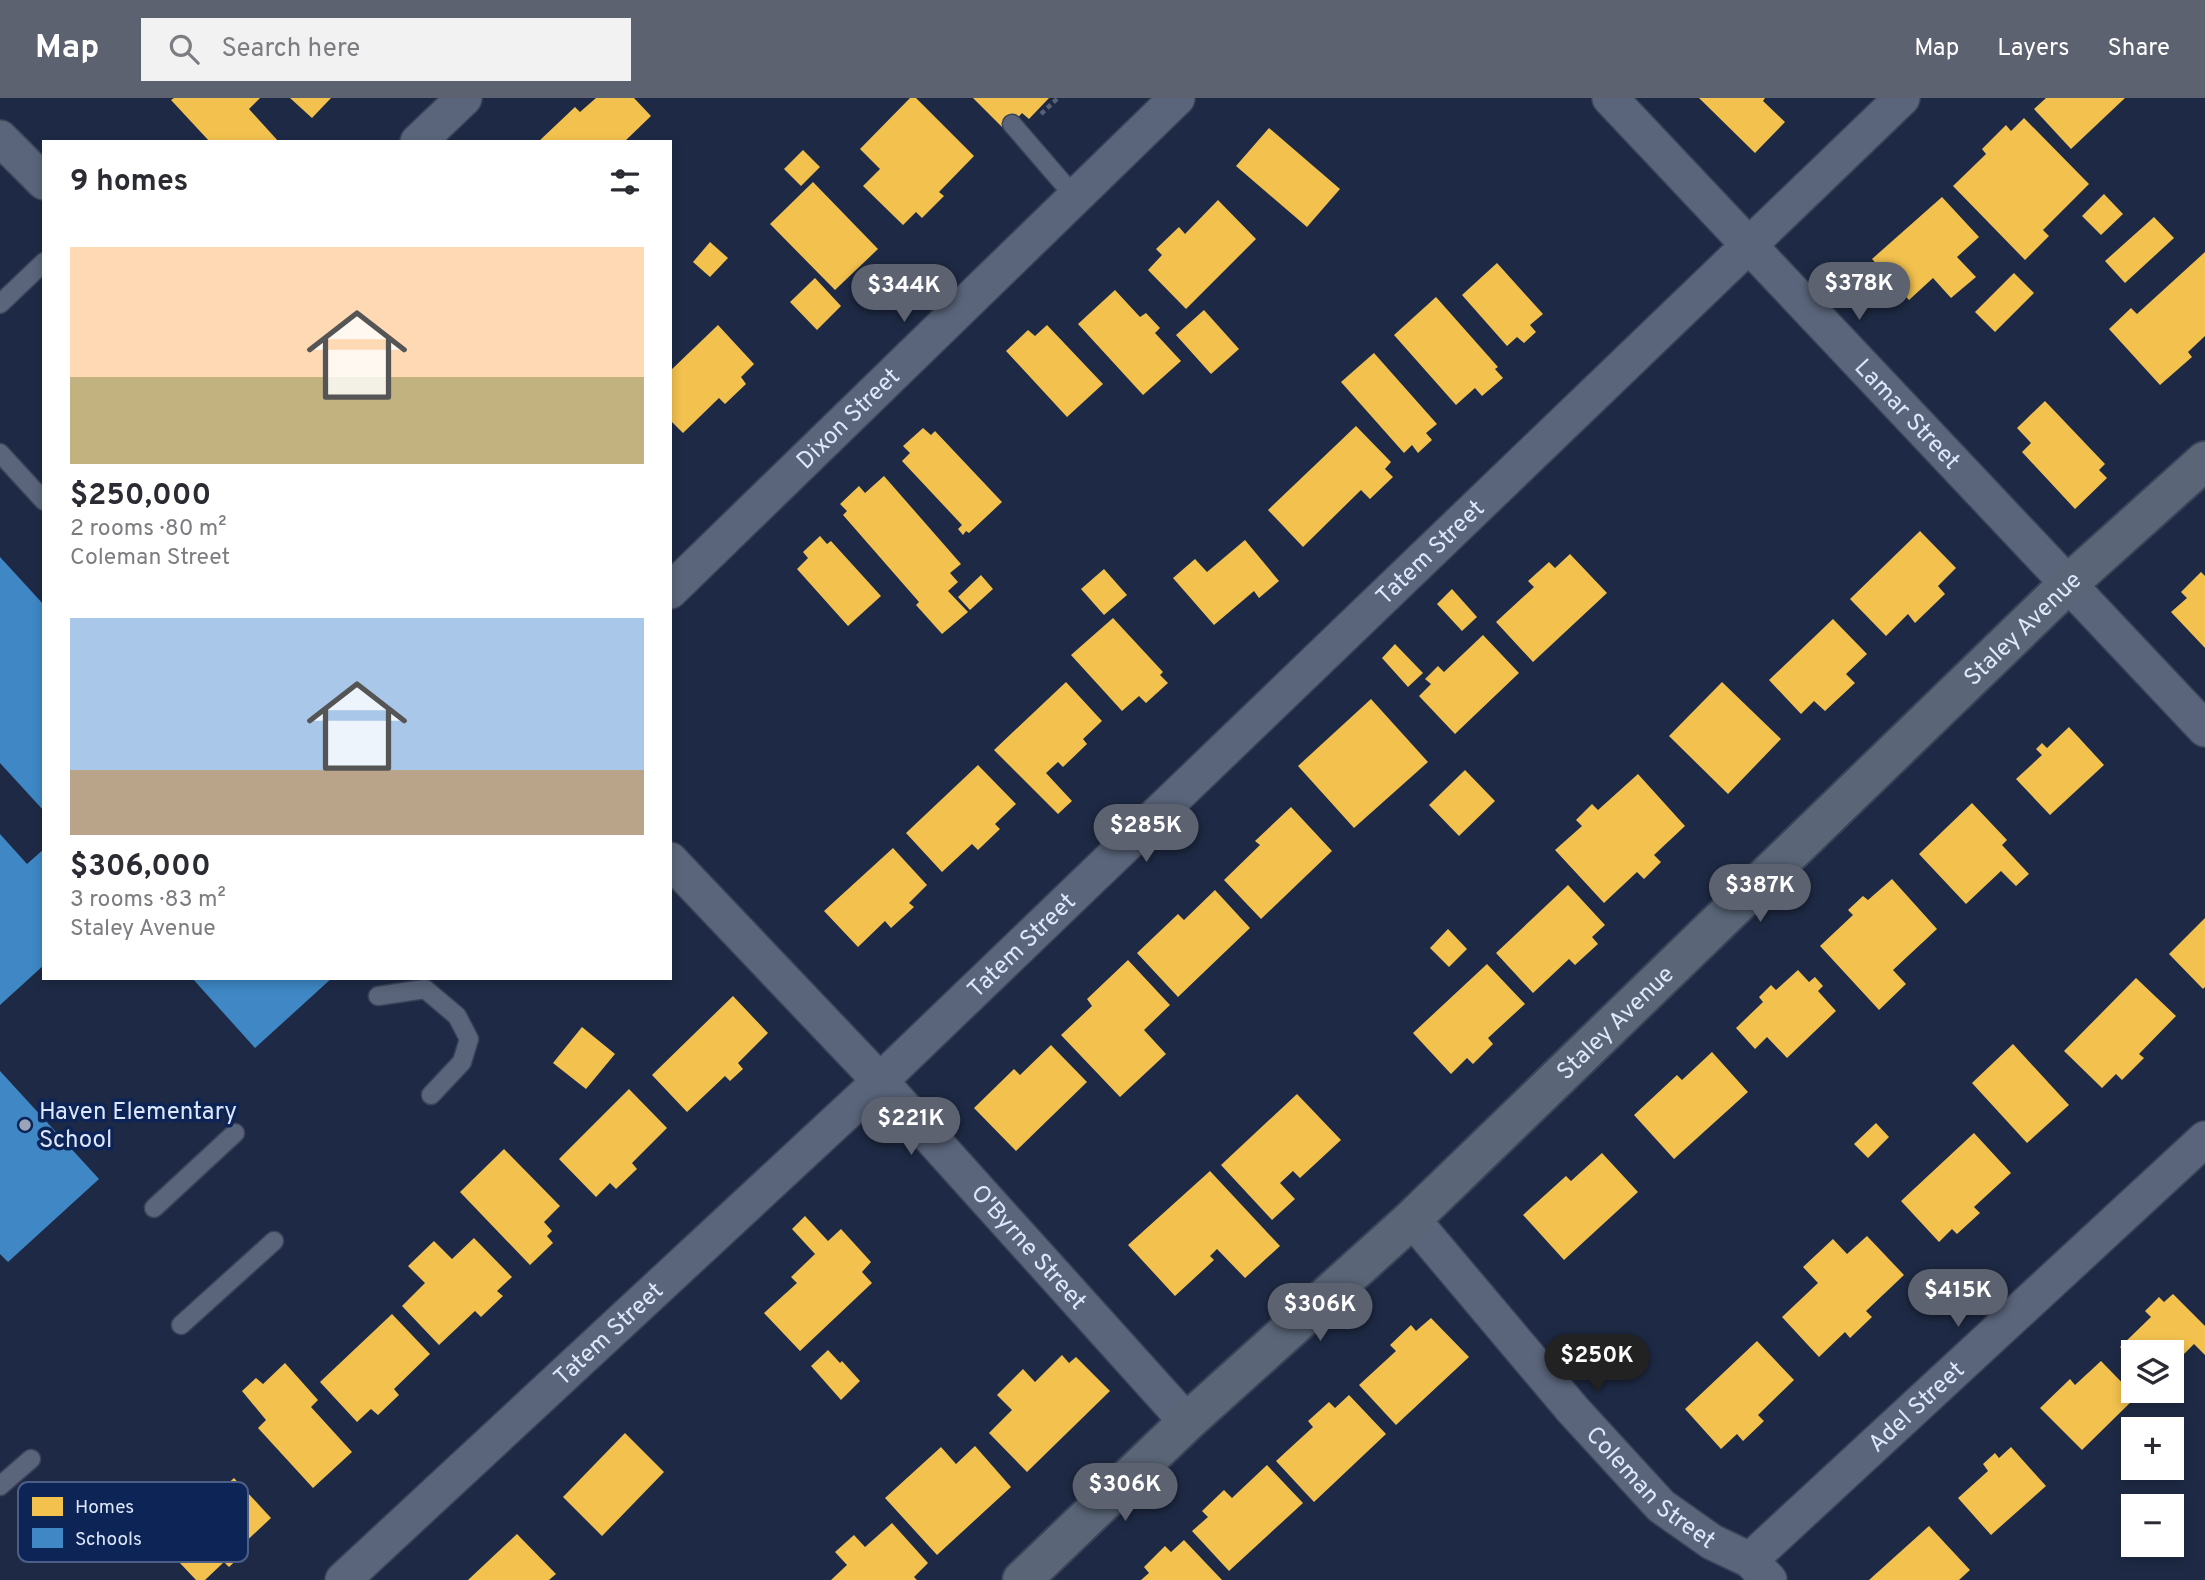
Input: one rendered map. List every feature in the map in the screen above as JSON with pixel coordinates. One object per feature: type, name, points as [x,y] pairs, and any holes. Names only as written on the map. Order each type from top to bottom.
[{"type":"street","points":[[420,140],[464,98]]},
{"type":"street","name":"Lamar Street","points":[[1610,98],[2205,729]]},
{"type":"street","name":"Tatem Street","points":[[343,1580],[880,1081],[1902,98]]},
{"type":"street","name":"Dixon Street","points":[[672,589],[1075,197],[1163,103]]},
{"type":"street","points":[[0,138],[42,180]]},
{"type":"street","name":"Staley Avenue","points":[[1022,1580],[1187,1422],[1412,1219],[2067,585],[2205,461]]},
{"type":"street","name":"O'Byrne Street","points":[[672,862],[880,1081],[1187,1422]]},
{"type":"street","name":"Adel Street","points":[[1759,1570],[2205,1139]]},
{"type":"street","name":"Coleman Street","points":[[1412,1219],[1573,1410],[1661,1506],[1712,1542],[1759,1570]]},
{"type":"lane","points":[[1012,124],[1075,197]]},
{"type":"lane","points":[[0,304],[42,264]]},
{"type":"lane","points":[[0,453],[42,499]]},
{"type":"lane","points":[[378,996],[425,989],[457,1016],[469,1039],[463,1062],[431,1095]]},
{"type":"lane","points":[[154,1208],[235,1133]]},
{"type":"lane","points":[[181,1325],[274,1241]]},
{"type":"lane","points":[[0,1486],[31,1459]]},
{"type":"building: Homes","points":[[260,98],[249,109],[277,140],[208,140],[171,100]]},
{"type":"building: Homes","points":[[290,98],[331,98],[312,118]]},
{"type":"building: Homes","points":[[596,98],[634,98],[651,116],[626,140],[540,140],[575,107],[580,112]]},
{"type":"building: Homes","points":[[910,98],[916,98],[974,156],[939,192],[944,196],[922,218],[916,212],[903,225],[863,186],[880,169],[860,149]]},
{"type":"building: Homes","points":[[973,98],[1049,98],[1029,119],[1022,113],[1006,131]]},
{"type":"building: Homes","points":[[1699,98],[1765,98],[1763,101],[1785,122],[1755,153]]},
{"type":"building: Homes","points":[[2046,98],[2125,98],[2071,149],[2034,109]]},
{"type":"building: Homes","points":[[2024,118],[2089,184],[2043,230],[2049,236],[2025,260],[1953,186],[1986,154],[1982,149],[2006,125],[2011,131]]},
{"type":"building: Homes","points":[[1269,128],[1340,189],[1307,227],[1236,166]]},
{"type":"building: Homes","points":[[803,150],[820,167],[801,186],[784,169]]},
{"type":"building: Homes","points":[[813,182],[878,249],[835,290],[770,224]]},
{"type":"building: Homes","points":[[2104,194],[2123,214],[2101,235],[2082,216]]},
{"type":"building: Homes","points":[[1942,197],[1979,237],[1957,257],[1976,277],[1951,298],[1933,278],[1909,300],[1872,259]]},
{"type":"building: Homes","points":[[1218,200],[1256,239],[1186,309],[1148,270],[1162,255],[1156,249],[1179,227],[1185,234]]},
{"type":"building: Homes","points":[[2154,217],[2174,238],[2125,283],[2105,261]]},
{"type":"building: Homes","points":[[710,242],[728,258],[710,277],[693,262]]},
{"type":"building: Homes","points":[[2205,252],[2205,336],[2188,352],[2192,357],[2160,385],[2109,329],[2131,308],[2137,314]]},
{"type":"building: Homes","points":[[1497,263],[1543,314],[1530,325],[1536,332],[1524,343],[1517,337],[1507,346],[1462,295]]},
{"type":"building: Homes","points":[[2014,273],[2034,293],[1995,332],[1975,312]]},
{"type":"building: Homes","points":[[815,278],[841,306],[817,330],[790,302]]},
{"type":"building: Homes","points":[[1115,290],[1140,317],[1146,313],[1160,328],[1155,333],[1181,361],[1143,395],[1078,324]]},
{"type":"building: Homes","points":[[1436,297],[1498,367],[1495,369],[1503,378],[1482,396],[1475,388],[1456,405],[1394,335]]},
{"type":"building: Homes","points":[[1204,310],[1239,349],[1211,374],[1176,335]]},
{"type":"building: Homes","points":[[718,325],[754,364],[741,377],[746,384],[725,404],[719,398],[683,433],[672,422],[672,369]]},
{"type":"building: Homes","points":[[1047,325],[1103,384],[1067,417],[1006,351],[1028,330],[1035,336]]},
{"type":"building: Homes","points":[[1374,353],[1437,424],[1426,433],[1432,440],[1418,453],[1412,445],[1404,453],[1341,382]]},
{"type":"building: Homes","points":[[2045,401],[2105,464],[2099,470],[2107,478],[2075,509],[2022,452],[2031,443],[2017,428]]},
{"type":"building: Homes","points":[[1356,426],[1391,462],[1385,469],[1393,477],[1370,499],[1361,490],[1303,547],[1268,510]]},
{"type":"building: Homes","points":[[923,428],[931,435],[935,431],[1002,502],[969,533],[966,531],[963,535],[958,529],[962,525],[902,461],[910,453],[903,446]]},
{"type":"building: Homes","points":[[884,476],[961,564],[950,573],[958,582],[948,591],[968,612],[942,634],[916,605],[919,602],[843,515],[847,511],[840,504],[859,486],[865,493]]},
{"type":"building: Homes","points":[[1920,531],[1956,568],[1938,586],[1945,594],[1915,623],[1908,614],[1886,636],[1850,599]]},
{"type":"building: Homes","points":[[820,536],[827,544],[831,541],[881,596],[848,626],[797,569],[808,558],[803,552]]},
{"type":"building: Homes","points":[[1245,540],[1279,581],[1259,598],[1254,591],[1214,625],[1173,578],[1195,559],[1207,572]]},
{"type":"building: Homes","points":[[1570,554],[1607,593],[1533,662],[1496,622],[1534,587],[1528,581],[1549,562],[1555,568]]},
{"type":"building: Homes","points":[[1104,569],[1127,595],[1104,615],[1081,589]]},
{"type":"building: Homes","points":[[2201,572],[2205,576],[2205,648],[2171,612],[2187,598],[2181,592]]},
{"type":"building: Homes","points":[[981,575],[993,589],[970,610],[958,597]]},
{"type":"building: Homes","points":[[1452,589],[1477,617],[1462,631],[1437,604]]},
{"type":"building: Homes","points":[[1113,618],[1163,672],[1160,675],[1168,683],[1146,703],[1139,696],[1122,711],[1071,655]]},
{"type":"building: Homes","points":[[1833,619],[1867,654],[1846,674],[1855,683],[1825,711],[1814,701],[1801,714],[1769,680]]},
{"type":"building: Homes","points":[[1483,635],[1519,673],[1455,734],[1419,696],[1431,684],[1425,679],[1438,666],[1444,672]]},
{"type":"building: Homes","points":[[1395,644],[1423,673],[1408,687],[1382,658]]},
{"type":"building: Homes","points":[[1066,682],[1102,721],[1083,739],[1087,744],[1063,767],[1058,762],[1046,773],[1072,801],[1058,814],[994,750]]},
{"type":"building: Homes","points":[[1722,682],[1781,739],[1728,794],[1669,736]]},
{"type":"building: Homes","points":[[1371,699],[1428,762],[1354,828],[1298,766]]},
{"type":"building: Homes","points":[[2069,727],[2104,765],[2050,815],[2016,779],[2042,755],[2036,749],[2042,743],[2047,748]]},
{"type":"building: Homes","points":[[978,765],[1016,804],[995,824],[1000,829],[978,850],[972,844],[942,872],[906,833]]},
{"type":"building: Homes","points":[[1465,770],[1495,801],[1459,836],[1429,805]]},
{"type":"building: Homes","points":[[1638,774],[1685,826],[1654,855],[1661,862],[1644,879],[1637,872],[1604,903],[1555,850],[1582,826],[1576,820],[1592,804],[1598,810]]},
{"type":"building: Homes","points":[[1972,803],[2007,840],[2002,845],[2029,874],[2016,886],[2001,871],[1966,904],[1919,854]]},
{"type":"building: Homes","points":[[1291,807],[1332,851],[1261,919],[1224,880],[1260,845],[1255,841]]},
{"type":"building: Homes","points":[[893,848],[927,885],[909,903],[914,907],[891,928],[885,921],[858,947],[824,911]]},
{"type":"building: Homes","points":[[1892,879],[1937,929],[1893,970],[1906,984],[1879,1010],[1820,946],[1853,915],[1848,910],[1863,896],[1868,900]]},
{"type":"building: Homes","points":[[1568,885],[1605,925],[1592,937],[1598,944],[1575,965],[1569,959],[1533,993],[1496,953]]},
{"type":"building: Homes","points":[[1215,890],[1250,928],[1178,997],[1137,953],[1178,914],[1184,920]]},
{"type":"building: Homes","points":[[2205,918],[2205,987],[2203,989],[2169,954]]},
{"type":"building: Homes","points":[[1448,929],[1467,949],[1449,967],[1430,948]]},
{"type":"building: Homes","points":[[1128,960],[1170,1005],[1144,1030],[1166,1054],[1120,1097],[1061,1035],[1092,1006],[1087,999]]},
{"type":"building: Homes","points":[[1487,964],[1525,1004],[1488,1038],[1493,1044],[1473,1064],[1467,1058],[1451,1074],[1413,1033]]},
{"type":"building: Homes","points":[[1798,970],[1809,982],[1815,977],[1823,986],[1818,991],[1836,1011],[1787,1058],[1767,1037],[1755,1049],[1736,1028],[1763,1002],[1759,997],[1771,985],[1776,990]]},
{"type":"building: Homes","points":[[2136,978],[2176,1016],[2139,1054],[2144,1058],[2122,1080],[2116,1074],[2102,1088],[2064,1051]]},
{"type":"building: Homes","points":[[733,996],[768,1033],[738,1063],[743,1069],[730,1081],[725,1076],[687,1112],[652,1075]]},
{"type":"building: Homes","points":[[582,1027],[615,1054],[586,1089],[553,1063]]},
{"type":"building: Homes","points":[[2013,1044],[2069,1105],[2027,1143],[1972,1083]]},
{"type":"building: Homes","points":[[1051,1045],[1087,1082],[1016,1151],[974,1108],[1014,1069],[1020,1075]]},
{"type":"building: Homes","points":[[1712,1052],[1748,1092],[1674,1159],[1634,1115],[1677,1075],[1682,1080]]},
{"type":"building: Homes","points":[[629,1089],[667,1128],[632,1163],[637,1169],[616,1189],[610,1183],[596,1197],[559,1159]]},
{"type":"building: Homes","points":[[1297,1094],[1341,1140],[1300,1178],[1293,1171],[1280,1183],[1295,1199],[1272,1220],[1221,1165]]},
{"type":"building: Homes","points":[[1876,1123],[1889,1137],[1868,1158],[1854,1144]]},
{"type":"building: Homes","points":[[1974,1133],[2011,1173],[1974,1207],[1980,1213],[1957,1234],[1952,1229],[1939,1242],[1901,1201]]},
{"type":"building: Homes","points":[[504,1149],[560,1206],[544,1222],[552,1231],[547,1236],[553,1243],[530,1265],[460,1192]]},
{"type":"building: Homes","points":[[1602,1153],[1638,1192],[1564,1260],[1523,1215],[1566,1176],[1571,1181]]},
{"type":"building: Homes","points":[[1210,1171],[1280,1246],[1245,1278],[1217,1249],[1210,1256],[1214,1260],[1175,1296],[1128,1245]]},
{"type":"building: Homes","points":[[805,1216],[828,1241],[841,1229],[871,1262],[862,1272],[872,1283],[800,1351],[764,1313],[797,1283],[791,1277],[815,1254],[792,1229]]},
{"type":"building: Homes","points":[[1867,1236],[1904,1275],[1866,1311],[1872,1317],[1850,1338],[1845,1332],[1819,1357],[1782,1317],[1818,1283],[1803,1267],[1833,1239],[1847,1254]]},
{"type":"building: Homes","points":[[474,1238],[512,1277],[497,1291],[503,1296],[481,1317],[475,1311],[439,1345],[402,1306],[425,1283],[408,1266],[434,1241],[452,1259]]},
{"type":"building: Homes","points":[[2173,1294],[2205,1326],[2205,1355],[2194,1344],[2184,1354],[2184,1340],[2127,1340],[2151,1317],[2145,1311],[2159,1297],[2164,1302]]},
{"type":"building: Homes","points":[[392,1314],[430,1354],[394,1389],[399,1395],[378,1415],[371,1409],[357,1422],[320,1382]]},
{"type":"building: Homes","points":[[1431,1318],[1469,1357],[1396,1425],[1359,1385],[1396,1351],[1390,1345],[1411,1325],[1416,1331]]},
{"type":"building: Homes","points":[[1757,1341],[1794,1380],[1758,1415],[1764,1421],[1743,1441],[1737,1434],[1721,1449],[1685,1409]]},
{"type":"building: Homes","points":[[828,1350],[860,1381],[841,1400],[811,1366]]},
{"type":"building: Homes","points":[[1062,1355],[1069,1363],[1076,1357],[1110,1391],[1027,1472],[989,1433],[1012,1410],[997,1395],[1023,1369],[1035,1382]]},
{"type":"building: Homes","points":[[2101,1361],[2121,1382],[2121,1403],[2130,1403],[2082,1450],[2040,1408],[2070,1379],[2075,1385]]},
{"type":"building: Homes","points":[[285,1363],[318,1400],[311,1407],[352,1452],[313,1488],[258,1428],[266,1420],[242,1391],[256,1378],[263,1384]]},
{"type":"building: Homes","points":[[1349,1395],[1386,1434],[1314,1502],[1276,1461],[1313,1427],[1308,1421],[1329,1402],[1335,1408]]},
{"type":"building: Homes","points":[[625,1433],[664,1472],[602,1536],[563,1497]]},
{"type":"building: Homes","points":[[975,1446],[1011,1487],[937,1555],[885,1498],[941,1447],[956,1464]]},
{"type":"building: Homes","points":[[2011,1447],[2046,1486],[1991,1535],[1958,1498],[1988,1471],[1983,1464],[1995,1453],[1999,1458]]},
{"type":"building: Homes","points":[[1267,1465],[1303,1503],[1229,1571],[1192,1531],[1208,1517],[1202,1511],[1224,1490],[1232,1498]]},
{"type":"building: Homes","points":[[248,1493],[271,1518],[248,1540]]},
{"type":"building: Homes","points":[[892,1523],[928,1563],[914,1577],[917,1580],[831,1580],[847,1565],[835,1552],[854,1535],[865,1547]]},
{"type":"building: Homes","points":[[1929,1526],[1970,1570],[1959,1580],[1869,1580]]},
{"type":"building: Homes","points":[[517,1534],[556,1574],[549,1580],[468,1580]]},
{"type":"building: Homes","points":[[1184,1540],[1222,1580],[1141,1580],[1149,1573],[1144,1567],[1165,1546],[1171,1552]]},
{"type":"building: Homes","points":[[179,1562],[224,1562],[205,1580],[196,1580]]},
{"type":"building: Schools","points":[[0,557],[42,603],[42,809],[0,763]]},
{"type":"building: Schools","points":[[0,834],[27,864],[42,851],[42,967],[0,1005]]},
{"type":"building: Schools","name":"Haven Elementary School","points":[[194,980],[330,980],[255,1048]]},
{"type":"building: Schools","name":"Haven Elementary School","points":[[0,1071],[99,1179],[8,1262],[0,1254]]},
{"type":"place","name":"Haven Elementary School","points":[[25,1125]]}]
